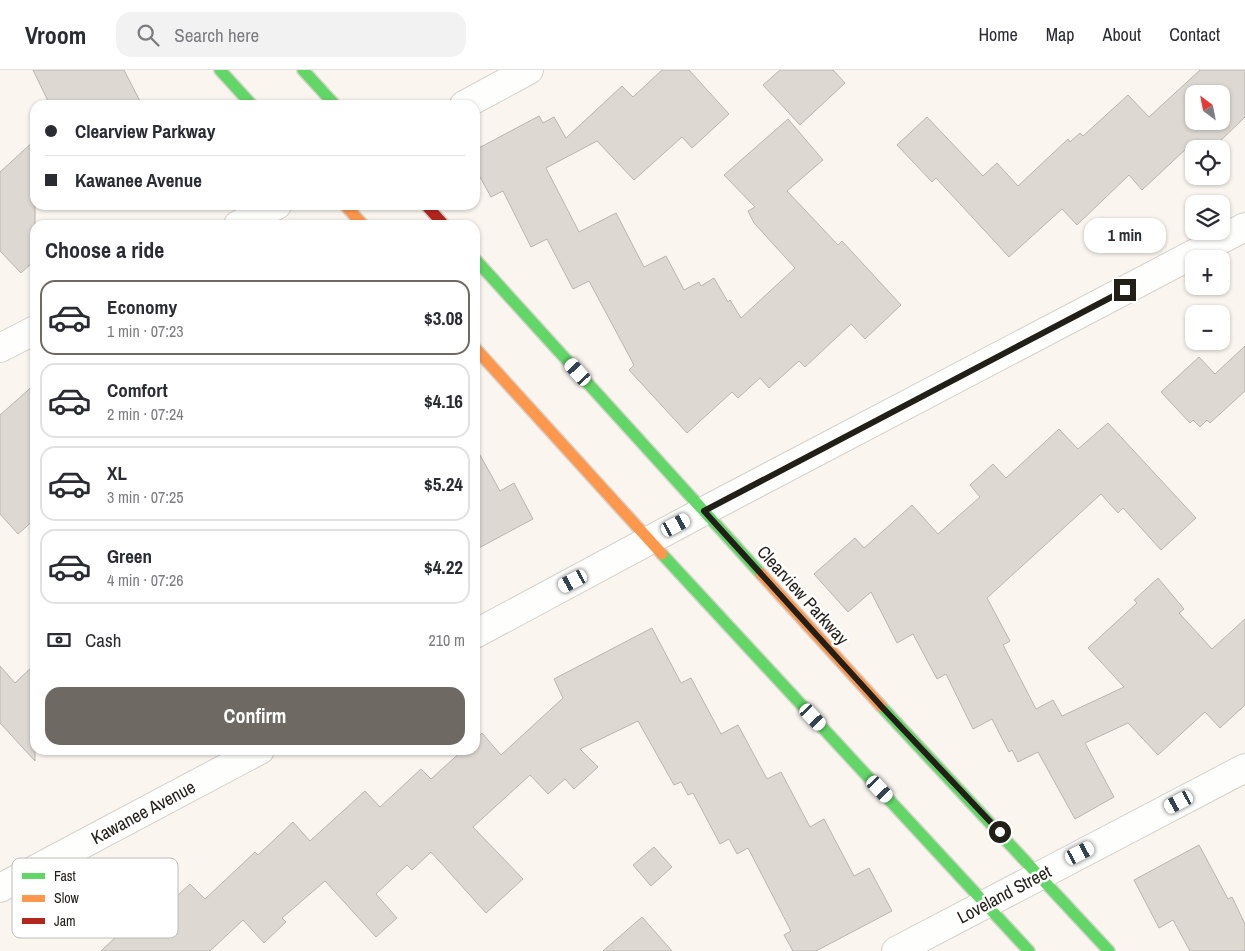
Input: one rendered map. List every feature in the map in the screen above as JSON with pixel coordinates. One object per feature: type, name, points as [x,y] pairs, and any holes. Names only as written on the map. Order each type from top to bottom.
[{"type":"main road","points":[[220,70],[247,100]]},
{"type":"main road","points":[[303,70],[330,100]]},
{"type":"main road","points":[[350,210],[358,220]]},
{"type":"main road","points":[[430,210],[440,220]]},
{"type":"main road","name":"Clearview Parkway","points":[[480,265],[906,733],[1040,874],[1109,951]]},
{"type":"main road","points":[[480,354],[649,540],[1029,951]]},
{"type":"street","points":[[473,100],[530,70]]},
{"type":"street","points":[[248,220],[267,210]]},
{"type":"street","points":[[480,631],[649,540],[1245,227]]},
{"type":"street","points":[[0,348],[30,333]]},
{"type":"street","name":"Kawanee Avenue","points":[[57,858],[251,755]]},
{"type":"street","name":"Loveland Street","points":[[896,951],[1245,768]]},
{"type":"street","name":"Kawanee Avenue","points":[[0,888],[12,882]]},
{"type":"building","points":[[33,70],[124,70],[139,100],[48,100]]},
{"type":"building","points":[[662,70],[689,70],[729,114],[692,148],[682,137],[634,180],[597,141],[546,168],[579,232],[616,213],[644,267],[666,256],[684,290],[699,282],[701,286],[714,278],[728,302],[730,300],[741,318],[795,268],[754,223],[748,211],[755,207],[724,175],[788,119],[823,160],[787,191],[838,245],[842,241],[901,305],[865,339],[851,324],[805,367],[799,361],[769,388],[760,378],[738,398],[732,392],[687,433],[629,370],[634,365],[589,281],[573,289],[547,239],[531,247],[503,191],[491,197],[480,177],[480,147],[539,116],[543,123],[554,117],[566,138],[622,86],[633,97]]},
{"type":"building","points":[[780,70],[833,70],[845,83],[800,125],[763,85]]},
{"type":"building","points":[[1200,70],[1245,70],[1245,117],[1221,140],[1185,140],[1185,150],[1142,190],[1129,175],[1077,225],[1062,209],[1009,257],[936,178],[932,182],[897,145],[927,117],[983,176],[997,163],[1018,186],[1068,139],[1070,142],[1080,133],[1083,136],[1128,95],[1149,117]]},
{"type":"building","points":[[30,145],[30,210],[35,210],[35,220],[30,220],[30,265],[21,273],[0,251],[0,172]]},
{"type":"building","points":[[1245,346],[1245,391],[1210,423],[1207,420],[1200,427],[1193,420],[1190,423],[1161,392],[1199,357],[1215,374]]},
{"type":"building","points":[[30,388],[30,523],[18,534],[0,514],[0,415]]},
{"type":"building","points":[[1108,423],[1196,518],[1161,550],[1123,508],[1118,513],[1101,494],[987,598],[1010,641],[1003,645],[1036,709],[1053,700],[1062,716],[1124,687],[1088,648],[1137,603],[1134,600],[1158,578],[1184,609],[1179,613],[1212,649],[1245,619],[1245,705],[1220,728],[1205,712],[1158,755],[1128,723],[1085,743],[1114,797],[1075,819],[1038,752],[1018,762],[1012,750],[1009,752],[992,719],[973,729],[946,674],[937,679],[913,634],[897,643],[871,592],[848,612],[814,574],[855,538],[864,548],[912,505],[938,534],[980,497],[970,485],[993,464],[1006,478],[1059,429],[1078,449]]},
{"type":"building","points":[[480,455],[500,491],[514,483],[533,519],[480,547]]},
{"type":"building","points":[[652,628],[681,683],[691,678],[721,734],[738,725],[767,779],[781,772],[810,827],[824,819],[854,876],[869,868],[892,911],[816,951],[793,951],[784,935],[791,931],[748,848],[737,854],[729,839],[720,844],[693,793],[688,795],[681,782],[674,785],[638,721],[580,749],[598,767],[574,789],[565,779],[548,794],[530,775],[473,827],[523,879],[486,913],[431,852],[412,870],[407,865],[376,894],[397,918],[376,937],[325,881],[282,918],[286,922],[264,943],[243,920],[210,951],[101,951],[115,938],[178,938],[178,895],[190,884],[205,899],[255,852],[258,855],[293,822],[310,841],[365,791],[380,807],[421,769],[431,779],[457,755],[480,755],[480,735],[482,733],[501,755],[563,698],[554,679]]},
{"type":"building","points":[[0,666],[15,683],[30,669],[30,755],[35,755],[35,761],[0,723]]},
{"type":"building","points":[[1199,845],[1228,899],[1232,897],[1245,924],[1245,951],[1190,951],[1173,920],[1159,928],[1134,880]]},
{"type":"building","points":[[654,847],[672,867],[651,886],[633,865]]},
{"type":"building","points":[[642,917],[672,951],[603,951]]},
{"type":"traffic: fast","points":[[220,70],[247,100]]},
{"type":"traffic: fast","points":[[303,70],[330,100]]},
{"type":"traffic: fast","points":[[480,265],[761,574]]},
{"type":"traffic: fast","points":[[662,554],[1029,951]]},
{"type":"traffic: fast","points":[[881,706],[1109,951]]},
{"type":"traffic: slow","points":[[350,210],[358,220]]},
{"type":"traffic: slow","points":[[480,354],[662,554]]},
{"type":"traffic: slow","points":[[761,574],[881,706]]},
{"type":"traffic: jam","points":[[430,210],[440,220]]},
{"type":"route","points":[[1000,832],[882,707],[704,511],[1125,290]]}]
